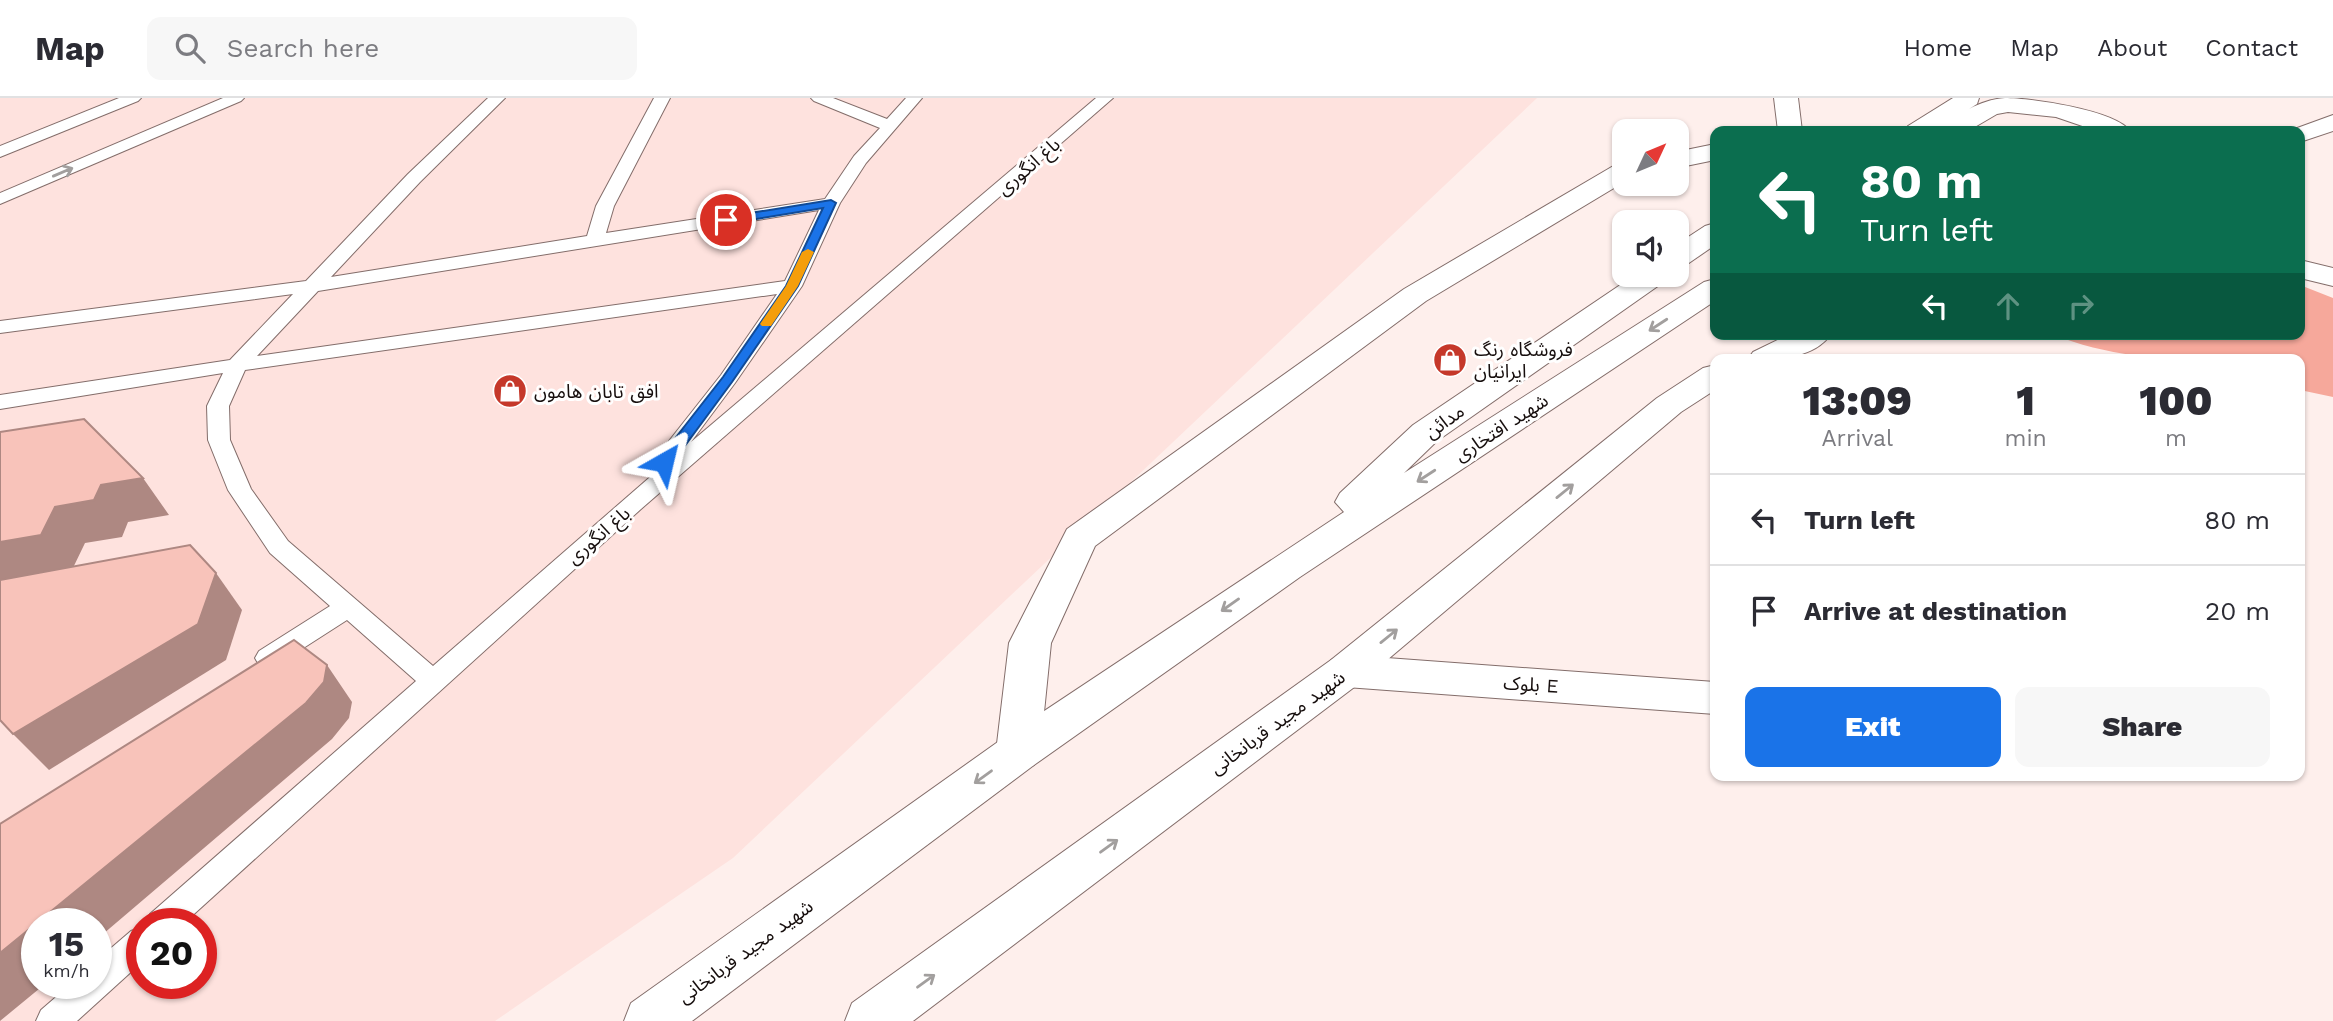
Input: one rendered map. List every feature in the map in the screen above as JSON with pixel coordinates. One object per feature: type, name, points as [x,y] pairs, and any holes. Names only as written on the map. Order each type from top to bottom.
[{"type":"main road","points":[[1786,98],[1789,126]]},
{"type":"main road","points":[[1925,126],[1969,98]]},
{"type":"main road","points":[[1959,126],[1994,107],[2046,107],[2107,126]]},
{"type":"main road","points":[[2305,132],[2333,123]]},
{"type":"main road","points":[[1689,157],[1710,153]]},
{"type":"main road","points":[[1017,752],[1030,643],[1080,538],[1415,295],[1612,178]]},
{"type":"main road","points":[[1689,250],[1710,235]]},
{"type":"main road","points":[[2305,270],[2333,277]]},
{"type":"main road","name":"مدائن","points":[[1286,567],[1425,433],[1637,287]]},
{"type":"main road","name":"شهید افتخاری","points":[[1286,567],[1710,291]]},
{"type":"main road","points":[[1747,354],[1768,340]]},
{"type":"main road","points":[[1774,354],[1803,340]]},
{"type":"main road","points":[[1669,405],[1710,378]]},
{"type":"main road","points":[[1669,405],[1710,385]]},
{"type":"main road","name":"شهید مجید قربانخانی","points":[[871,1021],[1346,671],[1669,405]]},
{"type":"main road","name":"شهید مجید قربانخانی","points":[[650,1021],[1017,752],[1286,567]]},
{"type":"main road","name":"بلوک E","points":[[1346,671],[1710,698]]},
{"type":"lane","points":[[4,148],[133,98]]},
{"type":"lane","points":[[0,199],[236,98]]},
{"type":"lane","points":[[432,680],[279,547],[240,490],[219,440],[218,406],[237,365],[414,178],[497,98]]},
{"type":"lane","points":[[595,242],[605,206],[662,98]]},
{"type":"lane","points":[[819,98],[890,126]]},
{"type":"lane","points":[[633,504],[727,379],[792,286],[831,203],[860,160],[912,101],[931,98]]},
{"type":"lane","name":"باغ انگوری","points":[[178,908],[633,504],[1105,98]]},
{"type":"lane","points":[[0,327],[311,286],[831,203]]},
{"type":"lane","points":[[0,402],[237,365],[792,286]]},
{"type":"lane","points":[[244,673],[348,607]]},
{"type":"lane","points":[[112,968],[126,955]]},
{"type":"lane","points":[[52,1021],[77,999]]},
{"type":"shaded area","points":[[0,98],[1537,98],[733,858],[495,1021],[0,1021]]},
{"type":"shaded area","points":[[2305,287],[2333,298],[2333,397],[2305,391],[2305,354],[2128,354],[2068,340],[2305,340]]},
{"type":"building","points":[[84,419],[143,478],[101,485],[94,500],[55,507],[41,535],[0,542],[0,432]]},
{"type":"building","points":[[190,545],[216,573],[198,624],[13,734],[0,720],[0,580]]},
{"type":"building","points":[[294,640],[327,665],[324,682],[306,703],[55,908],[21,908],[21,936],[0,953],[0,824]]},
{"type":"slow traffic","points":[[766,324],[792,286],[808,252]]},
{"type":"place","name":"فروشگاه رنگ ایرانیان","points":[[1450,360]]},
{"type":"place","name":"افق تابان هامون","points":[[510,391]]},
{"type":"route","points":[[664,462],[727,379],[792,286],[831,203],[726,220]]}]
